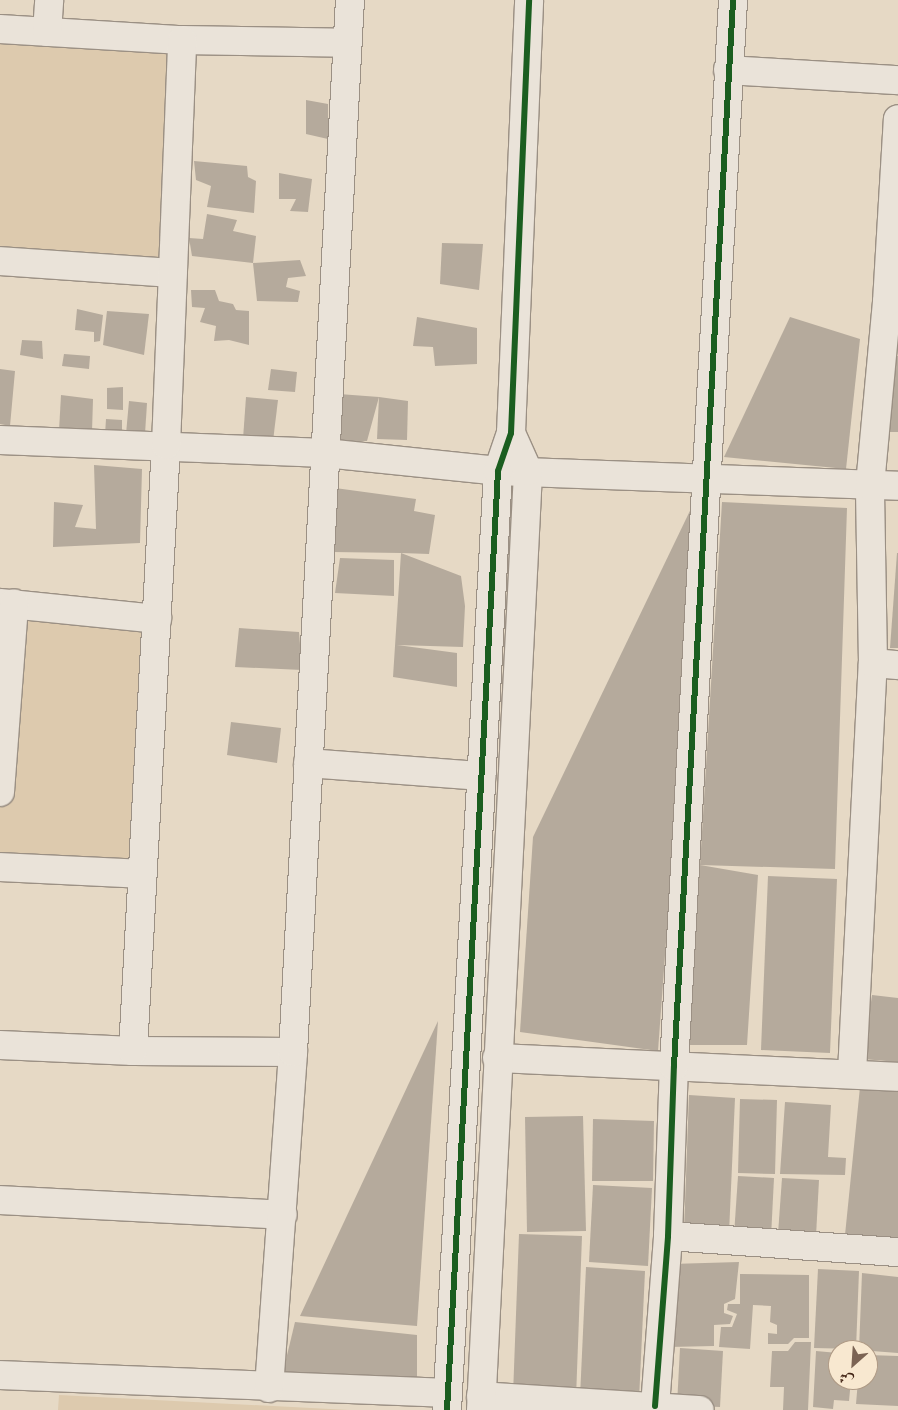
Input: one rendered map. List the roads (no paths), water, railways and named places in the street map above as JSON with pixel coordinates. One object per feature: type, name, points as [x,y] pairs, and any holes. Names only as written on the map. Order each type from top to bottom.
[{"type":"street","points":[[47,32],[49,0]]},
{"type":"street","points":[[269,1388],[283,1216],[346,43],[350,0]]},
{"type":"street","points":[[0,1375],[269,1388],[448,1402],[498,471],[511,433],[529,0]]},
{"type":"street","points":[[655,1406],[668,1236],[674,1066],[733,0]]},
{"type":"street","points":[[0,29],[182,40],[346,43]]},
{"type":"street","points":[[133,1051],[141,874],[166,445],[182,40]]},
{"type":"street","points":[[728,70],[898,80]]},
{"type":"street","points":[[852,1073],[886,664],[870,484],[892,302],[898,119]]},
{"type":"street","points":[[0,261],[173,274]]},
{"type":"street","points":[[511,433],[528,471],[481,1403],[655,1406],[700,1410]]},
{"type":"street","points":[[0,440],[166,445],[325,453],[498,471],[898,486]]},
{"type":"street","points":[[0,792],[7,603],[157,619]]},
{"type":"street","points":[[308,763],[482,776]]},
{"type":"street","points":[[0,867],[141,874]]},
{"type":"street","points":[[0,1045],[133,1051],[292,1052]]},
{"type":"street","points":[[497,1058],[898,1076]]},
{"type":"street","points":[[0,1200],[283,1216]]},
{"type":"street","points":[[668,1236],[898,1252]]}]
